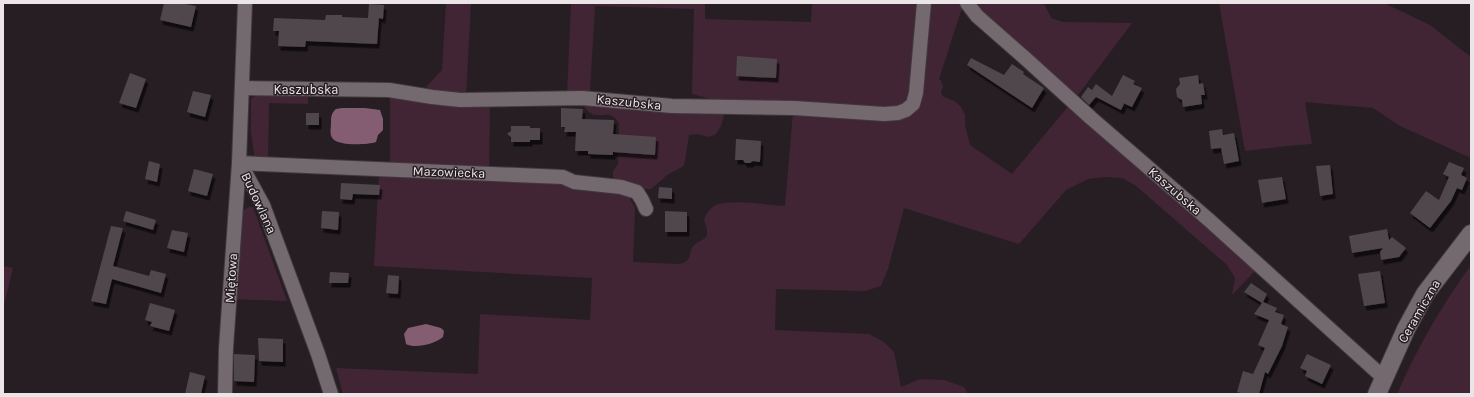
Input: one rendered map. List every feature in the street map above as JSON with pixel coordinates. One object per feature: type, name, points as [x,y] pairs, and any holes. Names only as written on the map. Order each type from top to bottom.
[{"type":"street","name":"Budowlana","points":[[245,3],[239,163],[263,205],[311,332],[331,394]]},
{"type":"street","name":"Kaszubska","points":[[242,88],[382,90],[446,99],[598,98],[679,106],[786,108],[869,114],[898,113],[906,110],[913,104],[916,93],[924,3]]},
{"type":"street","name":"Kaszubska","points":[[967,3],[982,21],[1209,220],[1381,386]]},
{"type":"street","name":"Mazowiecka","points":[[239,163],[563,177],[574,182],[621,187],[637,192],[646,209]]},
{"type":"street","name":"Miętowa","points":[[225,394],[226,350],[239,163]]},
{"type":"street","name":"Ceramiczna","points":[[1381,386],[1406,329],[1425,294],[1471,234]]},
{"type":"shaded area","points":[[446,3],[471,3],[466,96],[447,94],[426,87],[442,70]]},
{"type":"shaded area","points":[[571,3],[705,3],[705,19],[811,22],[812,3],[920,3],[909,101],[896,110],[722,102],[692,94],[694,9],[595,6],[590,91],[567,96]]},
{"type":"shaded area","points":[[927,3],[961,3],[962,8],[939,79],[941,80],[943,86],[941,92],[942,96],[956,102],[961,107],[965,115],[965,125],[970,145],[1012,174],[1071,103],[1259,267],[1232,295],[1235,278],[1227,265],[1135,185],[1122,178],[1105,177],[1088,179],[1066,190],[1019,244],[904,208],[888,269],[881,286],[865,291],[776,289],[775,330],[869,334],[884,342],[894,352],[901,387],[920,379],[944,380],[964,387],[968,394],[343,394],[336,368],[478,374],[480,314],[590,320],[592,278],[374,266],[379,175],[557,182],[571,189],[618,192],[628,195],[635,208],[633,262],[680,264],[689,258],[694,245],[706,237],[707,231],[704,219],[714,206],[723,203],[741,202],[785,206],[793,112],[916,107]]},
{"type":"shaded area","points":[[976,3],[1040,3],[1045,5],[1051,18],[1063,22],[1132,23],[1075,99],[980,10]]},
{"type":"shaded area","points":[[1219,3],[1384,3],[1430,25],[1471,57],[1471,158],[1400,126],[1373,108],[1305,102],[1312,144],[1245,151]]},
{"type":"shaded area","points":[[308,92],[308,104],[269,103],[268,160],[255,160],[251,133],[251,99],[260,93]]},
{"type":"shaded area","points":[[390,93],[490,105],[489,169],[390,165]]},
{"type":"shaded area","points":[[583,104],[725,112],[721,126],[716,134],[709,137],[698,134],[689,135],[684,166],[667,175],[651,189],[642,189],[613,180],[613,171],[618,164],[619,123],[616,119],[609,115],[592,114]]},
{"type":"shaded area","points":[[365,108],[380,110],[383,119],[383,130],[378,135],[376,142],[366,144],[347,144],[333,139],[331,133],[331,119],[333,112],[336,109]]},
{"type":"shaded area","points":[[249,207],[253,207],[287,301],[231,299],[241,212]]},
{"type":"shaded area","points":[[1471,265],[1471,394],[1397,394],[1431,327]]},
{"type":"shaded area","points":[[3,266],[13,268],[3,309]]},
{"type":"shaded area","points":[[426,324],[441,328],[444,331],[443,337],[435,342],[420,346],[406,344],[404,334],[408,328]]},
{"type":"building","points":[[164,3],[180,3],[196,6],[191,27],[160,20]]},
{"type":"building","points":[[369,4],[384,5],[383,19],[379,18],[377,44],[306,41],[305,47],[278,46],[279,31],[273,31],[274,18],[325,20],[326,15],[342,15],[342,17],[368,18]]},
{"type":"building","points":[[737,56],[777,59],[776,78],[736,76]]},
{"type":"building","points":[[971,58],[1004,75],[1012,64],[1024,72],[1023,74],[1044,88],[1032,108],[967,65]]},
{"type":"building","points":[[130,73],[146,79],[136,108],[119,103]]},
{"type":"building","points":[[1123,75],[1135,81],[1133,84],[1142,88],[1132,107],[1123,103],[1124,104],[1121,110],[1096,97],[1089,105],[1081,97],[1088,87],[1092,90],[1096,84],[1112,96]]},
{"type":"building","points":[[1198,75],[1199,84],[1203,83],[1205,95],[1201,95],[1202,104],[1183,107],[1182,100],[1177,97],[1176,89],[1180,84],[1179,78]]},
{"type":"building","points":[[193,91],[211,95],[205,117],[187,112]]},
{"type":"building","points":[[561,108],[583,109],[582,119],[614,120],[613,134],[656,137],[655,155],[613,152],[613,155],[588,154],[588,151],[575,151],[576,132],[564,132],[565,127],[561,127]]},
{"type":"building","points":[[306,113],[319,113],[319,125],[306,125]]},
{"type":"building","points":[[511,126],[530,126],[530,128],[540,128],[540,140],[530,140],[530,142],[511,142],[511,137],[507,134],[511,131]]},
{"type":"building","points":[[1222,129],[1223,135],[1234,133],[1239,161],[1224,164],[1221,148],[1211,149],[1209,131]]},
{"type":"building","points":[[736,139],[761,141],[760,162],[753,161],[750,163],[745,163],[743,160],[735,160]]},
{"type":"building","points":[[149,161],[160,164],[157,182],[145,179]]},
{"type":"building","points":[[1449,162],[1464,168],[1461,175],[1467,178],[1462,190],[1457,188],[1451,201],[1430,228],[1410,213],[1426,191],[1439,200],[1449,177],[1443,174]]},
{"type":"building","points":[[1330,165],[1333,194],[1320,196],[1316,166]]},
{"type":"building","points":[[194,169],[213,174],[207,196],[188,191]]},
{"type":"building","points":[[1282,177],[1286,199],[1262,203],[1258,180]]},
{"type":"building","points":[[341,183],[380,185],[379,195],[353,194],[352,200],[340,199]]},
{"type":"building","points":[[659,187],[672,188],[672,199],[658,198]]},
{"type":"building","points":[[126,211],[156,220],[153,230],[123,221]]},
{"type":"building","points":[[322,211],[339,212],[338,230],[321,228]]},
{"type":"building","points":[[665,211],[687,212],[687,232],[665,232]]},
{"type":"building","points":[[111,226],[123,228],[113,266],[149,276],[151,270],[166,274],[161,293],[112,279],[106,304],[91,301]]},
{"type":"building","points":[[1387,229],[1389,240],[1392,237],[1406,248],[1399,257],[1381,260],[1380,252],[1383,248],[1352,253],[1349,236]]},
{"type":"building","points":[[172,230],[188,233],[184,252],[167,248]]},
{"type":"building","points":[[1380,271],[1385,303],[1364,306],[1358,274]]},
{"type":"building","points":[[330,272],[349,273],[348,283],[329,283]]},
{"type":"building","points":[[388,275],[399,276],[398,294],[386,293]]},
{"type":"building","points":[[1251,283],[1267,294],[1263,302],[1277,308],[1275,312],[1284,315],[1281,324],[1288,327],[1282,346],[1268,374],[1265,372],[1259,394],[1244,394],[1237,392],[1243,371],[1253,374],[1265,348],[1258,345],[1269,320],[1254,314],[1262,303],[1244,292]]},
{"type":"building","points":[[150,303],[175,310],[169,331],[150,326],[152,322],[145,320]]},
{"type":"building","points":[[258,338],[283,339],[283,362],[259,361]]},
{"type":"building","points":[[234,354],[255,355],[254,382],[234,381]]},
{"type":"building","points":[[1307,354],[1331,365],[1322,384],[1305,376],[1307,371],[1300,368]]},
{"type":"building","points":[[190,372],[205,376],[201,394],[185,394]]}]
